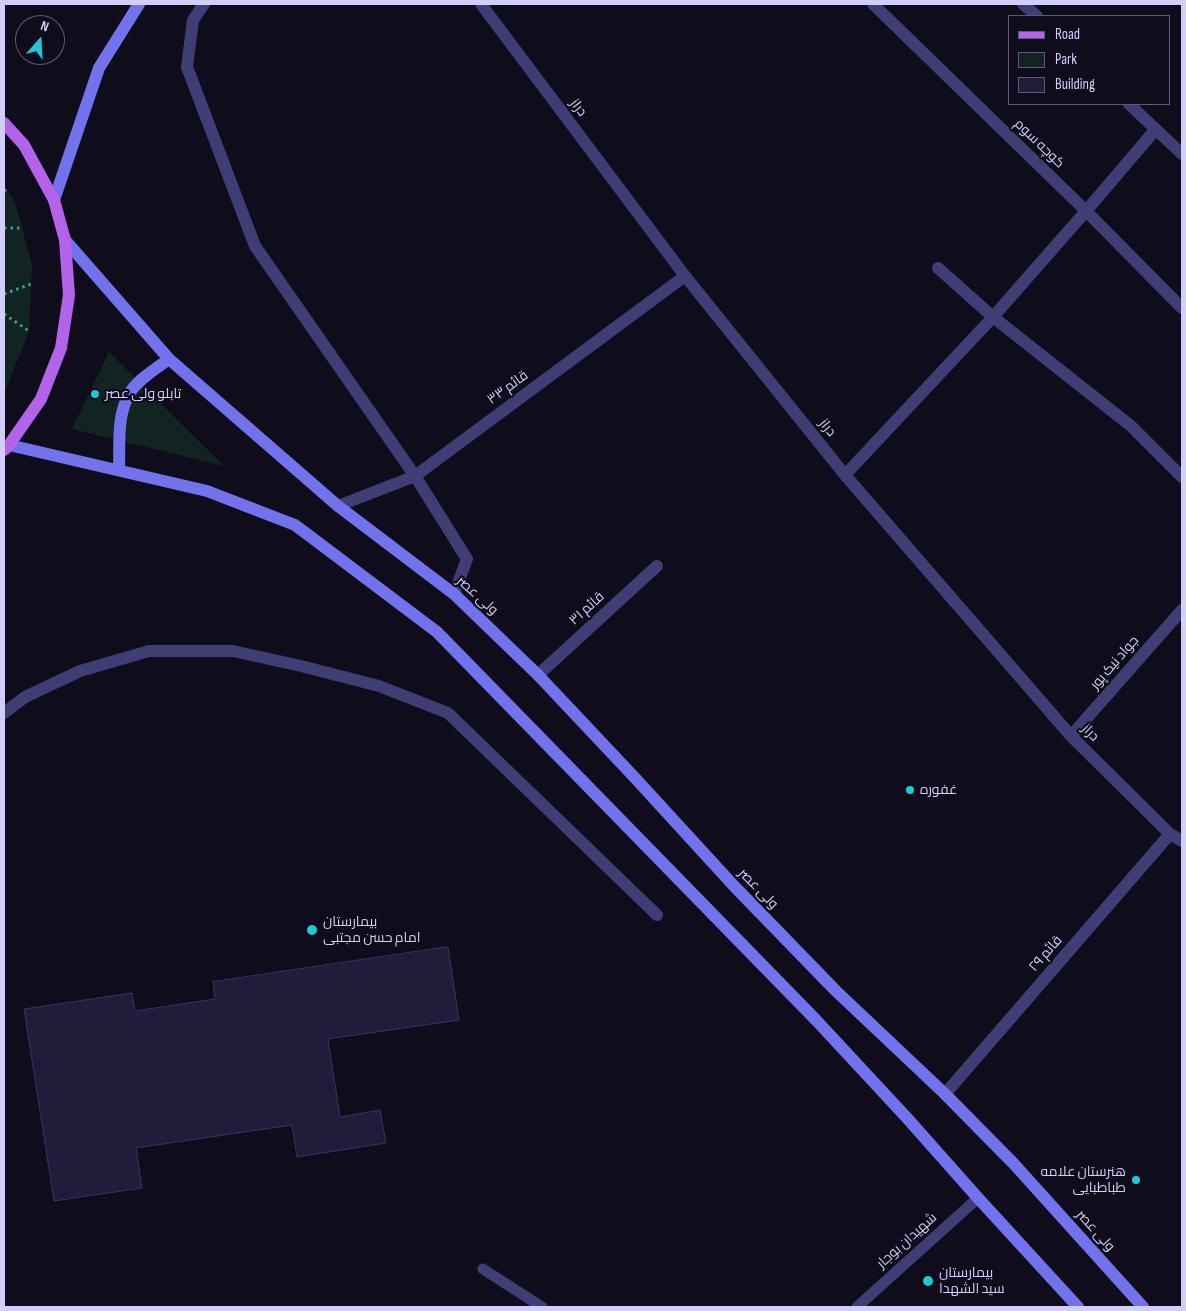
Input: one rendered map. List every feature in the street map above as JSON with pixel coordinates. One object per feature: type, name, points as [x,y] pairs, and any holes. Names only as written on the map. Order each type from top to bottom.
[{"type":"main road","points":[[54,200],[99,68],[139,4]]},
{"type":"main road","points":[[4,123],[24,144],[54,200],[65,240],[70,295],[61,348],[41,399],[6,447],[120,470],[207,491],[295,526],[437,632],[810,1013],[1078,1307]]},
{"type":"main road","name":"ولی عصر","points":[[65,240],[169,359],[338,506],[454,594],[538,674],[734,886],[829,984],[945,1094],[1014,1164],[1143,1307]]},
{"type":"main road","points":[[120,470],[121,410],[131,390],[145,376],[169,359]]},
{"type":"street","points":[[204,4],[193,20],[188,67],[255,246],[415,476],[467,559],[454,594]]},
{"type":"street","name":"دراز","points":[[481,4],[686,276],[845,474],[1071,736],[1170,834],[1182,841]]},
{"type":"street","name":"کوچه سوم","points":[[873,4],[1086,211],[1182,308]]},
{"type":"street","points":[[1023,4],[1035,15]]},
{"type":"street","points":[[1130,105],[1182,154]]},
{"type":"street","points":[[845,474],[992,317],[1156,129]]},
{"type":"street","points":[[938,268],[992,317],[1131,426],[1182,477]]},
{"type":"street","name":"قائم ۳۳","points":[[338,506],[415,476],[686,276]]},
{"type":"street","name":"قائم ۳۱","points":[[538,674],[657,566]]},
{"type":"street","name":"جواد نیک پور","points":[[1071,736],[1182,610]]},
{"type":"street","points":[[4,713],[25,697],[80,671],[149,651],[233,651],[378,686],[448,713],[657,915]]},
{"type":"street","name":"قائم ۲۹","points":[[945,1094],[1170,834]]},
{"type":"lane","name":"شهیدان بوجار","points":[[857,1307],[978,1198]]},
{"type":"lane","points":[[483,1269],[542,1307]]},
{"type":"path","points":[[4,228],[22,228]]},
{"type":"path","points":[[4,294],[31,284]]},
{"type":"path","points":[[4,314],[29,331]]},
{"type":"green space","points":[[4,185],[15,202],[32,265],[29,331],[4,394]]},
{"type":"green space","points":[[109,352],[224,466],[72,429]]},
{"type":"building","points":[[448,947],[459,1020],[328,1039],[340,1117],[380,1110],[386,1143],[297,1157],[292,1125],[136,1148],[142,1188],[54,1201],[24,1009],[132,993],[135,1011],[215,999],[213,982]]},
{"type":"place","name":"تابلو ولی عصر","points":[[95,394]]},
{"type":"place","name":"غفوره","points":[[910,790]]},
{"type":"place","name":"بیمارستان امام حسن مجتبی","points":[[312,930]]},
{"type":"place","name":"هنرستان علامه طباطبایی","points":[[1136,1180]]},
{"type":"place","name":"بیمارستان سید الشهدا","points":[[928,1281]]}]
